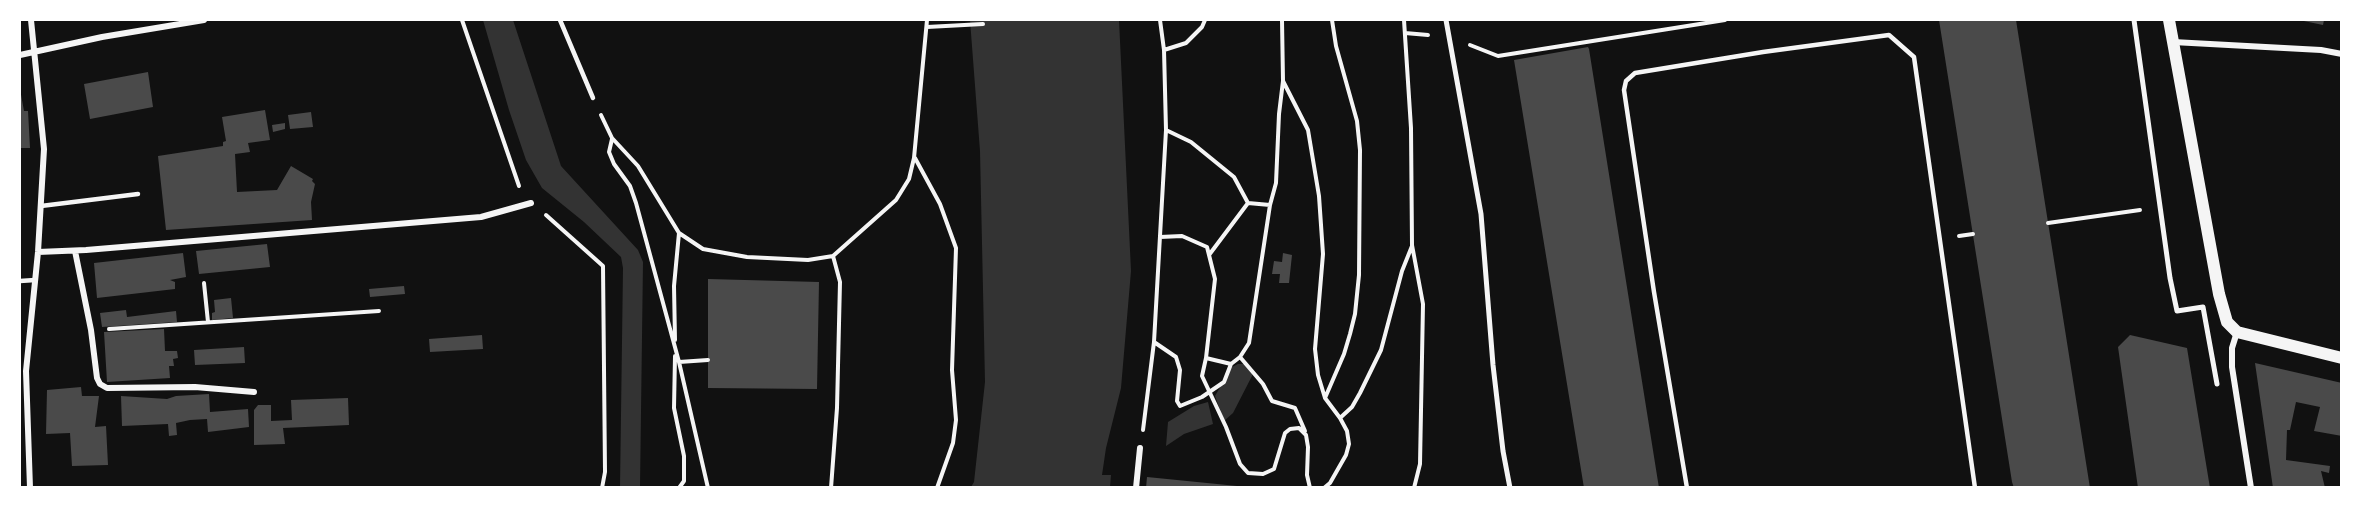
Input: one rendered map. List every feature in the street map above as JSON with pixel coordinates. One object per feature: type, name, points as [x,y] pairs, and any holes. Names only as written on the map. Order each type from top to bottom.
[{"type":"main road","points":[[2169,20],[2219,294],[2227,322],[2237,332],[2342,358]]},
{"type":"street","points":[[30,488],[26,371],[38,252],[44,149],[31,20]]},
{"type":"street","points":[[20,54],[204,20]]},
{"type":"street","points":[[1446,20],[1481,214],[1493,365],[1503,452],[1510,488]]},
{"type":"street","points":[[2134,20],[2159,207],[2177,311],[2203,307],[2217,384]]},
{"type":"street","points":[[2173,42],[2320,50],[2342,54]]},
{"type":"street","points":[[38,252],[75,251],[481,217],[531,203]]},
{"type":"street","points":[[75,251],[91,330],[97,378],[100,384],[107,388],[195,387],[254,392]]},
{"type":"street","points":[[2237,332],[2232,348],[2232,367],[2250,488]]},
{"type":"street","points":[[1136,488],[1140,448]]},
{"type":"lane","points":[[560,20],[593,98]]},
{"type":"lane","points":[[1687,488],[1650,268],[1624,90],[1626,81],[1635,74],[1762,52],[1888,35],[1914,57],[1975,488]]},
{"type":"lane","points":[[41,206],[138,194]]},
{"type":"lane","points":[[20,281],[35,280]]},
{"type":"path","points":[[462,20],[521,194],[603,266],[605,472],[603,488]]},
{"type":"path","points":[[593,98],[612,138],[638,166],[679,233],[703,249],[747,257],[808,260],[833,256],[897,200],[909,179],[914,158],[927,20]]},
{"type":"path","points":[[1140,448],[1154,342],[1166,130],[1164,50],[1160,20]]},
{"type":"path","points":[[1164,50],[1186,43],[1202,27],[1205,20]]},
{"type":"path","points":[[1154,342],[1176,357],[1179,370],[1177,401],[1180,406],[1202,397],[1224,382],[1231,364],[1240,357],[1249,343],[1270,205],[1276,183],[1283,81],[1282,20]]},
{"type":"path","points":[[1325,398],[1350,334],[1355,314],[1359,275],[1360,150],[1358,121],[1336,46],[1332,20]]},
{"type":"path","points":[[1404,20],[1411,128],[1412,245],[1423,304],[1420,464],[1414,488]]},
{"type":"path","points":[[1449,37],[1498,56],[1725,20]]},
{"type":"path","points":[[927,27],[983,24]]},
{"type":"path","points":[[1283,81],[1308,130],[1319,196],[1323,254],[1315,349],[1318,375],[1325,398],[1347,431],[1349,444],[1339,468],[1324,488]]},
{"type":"path","points":[[1166,130],[1191,142],[1234,177],[1248,203]]},
{"type":"path","points":[[612,138],[609,152],[614,164],[630,186],[636,203],[679,362],[708,488]]},
{"type":"path","points":[[914,158],[940,204],[956,248],[952,370],[956,420],[950,453],[937,488]]},
{"type":"path","points":[[1248,203],[1270,205]]},
{"type":"path","points":[[1209,255],[1248,203]]},
{"type":"path","points":[[2048,223],[2159,207]]},
{"type":"path","points":[[679,233],[674,286],[676,382],[674,408],[684,456],[684,482],[679,488]]},
{"type":"path","points":[[1160,237],[1182,236],[1207,247],[1215,279],[1202,376],[1226,427],[1240,464],[1248,473],[1263,474],[1274,469],[1281,441],[1290,429],[1299,428],[1306,435]]},
{"type":"path","points":[[1340,418],[1352,407],[1382,350],[1402,271],[1412,245]]},
{"type":"path","points":[[831,488],[837,408],[840,282],[833,256]]},
{"type":"path","points":[[204,283],[208,322]]},
{"type":"path","points":[[91,330],[379,311]]},
{"type":"path","points":[[1240,357],[1263,384],[1272,401],[1295,408],[1306,435],[1307,481],[1310,488]]},
{"type":"path","points":[[1206,358],[1231,364]]},
{"type":"path","points":[[679,362],[708,360]]},
{"type":"shaded area","points":[[483,20],[513,20],[561,166],[638,250],[643,262],[640,487],[620,487],[623,268],[621,257],[584,222],[542,188],[526,160]]},
{"type":"shaded area","points":[[970,20],[1119,20],[1131,271],[1121,388],[1106,448],[1102,475],[1111,475],[1110,487],[971,487],[974,482],[985,382],[980,151]]},
{"type":"shaded area","points":[[1247,364],[1253,372],[1233,413],[1224,421],[1215,396],[1232,367]]},
{"type":"shaded area","points":[[1208,402],[1213,424],[1184,434],[1166,446],[1168,422],[1194,406]]},
{"type":"building","points":[[1939,20],[2016,20],[2090,488],[2014,488],[2012,482]]},
{"type":"building","points":[[2299,20],[2324,20],[2323,25]]},
{"type":"building","points":[[1588,47],[1659,488],[1584,488],[1514,60]]},
{"type":"building","points":[[148,72],[153,107],[90,119],[84,84]]},
{"type":"building","points":[[20,89],[24,111],[28,111],[30,148],[20,148]]},
{"type":"building","points":[[265,110],[270,140],[248,143],[250,152],[235,154],[237,192],[277,190],[291,166],[313,179],[315,184],[311,202],[312,220],[166,230],[158,156],[223,146],[223,142],[226,141],[222,117]]},
{"type":"building","points":[[311,112],[313,127],[290,129],[288,115]]},
{"type":"building","points":[[285,123],[285,129],[273,132],[272,125]]},
{"type":"building","points":[[267,244],[270,267],[199,274],[196,251]]},
{"type":"building","points":[[183,253],[186,277],[170,280],[175,282],[175,289],[97,298],[94,263]]},
{"type":"building","points":[[1283,253],[1292,255],[1289,283],[1279,283],[1280,274],[1272,274],[1274,261],[1282,262]]},
{"type":"building","points":[[708,279],[819,282],[817,389],[708,388]]},
{"type":"building","points":[[404,286],[405,294],[370,297],[369,289]]},
{"type":"building","points":[[231,298],[233,318],[212,320],[212,313],[215,312],[214,300]]},
{"type":"building","points":[[126,310],[127,317],[176,311],[177,322],[102,327],[100,313]]},
{"type":"building","points":[[164,329],[165,351],[177,351],[178,358],[173,359],[174,366],[169,366],[170,378],[107,382],[104,332]]},
{"type":"building","points":[[482,335],[483,349],[430,352],[429,339]]},
{"type":"building","points":[[2130,335],[2187,348],[2210,488],[2138,488],[2118,347]]},
{"type":"building","points":[[244,347],[245,363],[195,365],[194,350]]},
{"type":"building","points":[[2255,363],[2342,383],[2342,436],[2314,431],[2320,407],[2296,402],[2290,430],[2287,430],[2286,460],[2330,466],[2329,473],[2321,471],[2325,488],[2273,488]]},
{"type":"building","points":[[81,387],[82,396],[99,396],[95,427],[106,426],[108,465],[72,466],[70,433],[46,434],[47,390]]},
{"type":"building","points":[[209,394],[210,412],[248,409],[249,427],[208,432],[207,419],[190,420],[176,423],[177,435],[169,436],[168,424],[122,426],[121,396],[167,399],[176,396]]},
{"type":"building","points":[[348,398],[349,425],[283,428],[285,444],[254,445],[254,410],[258,405],[271,405],[271,421],[292,420],[291,400]]},
{"type":"building","points":[[1147,477],[1237,486],[1237,488],[1146,488]]}]
